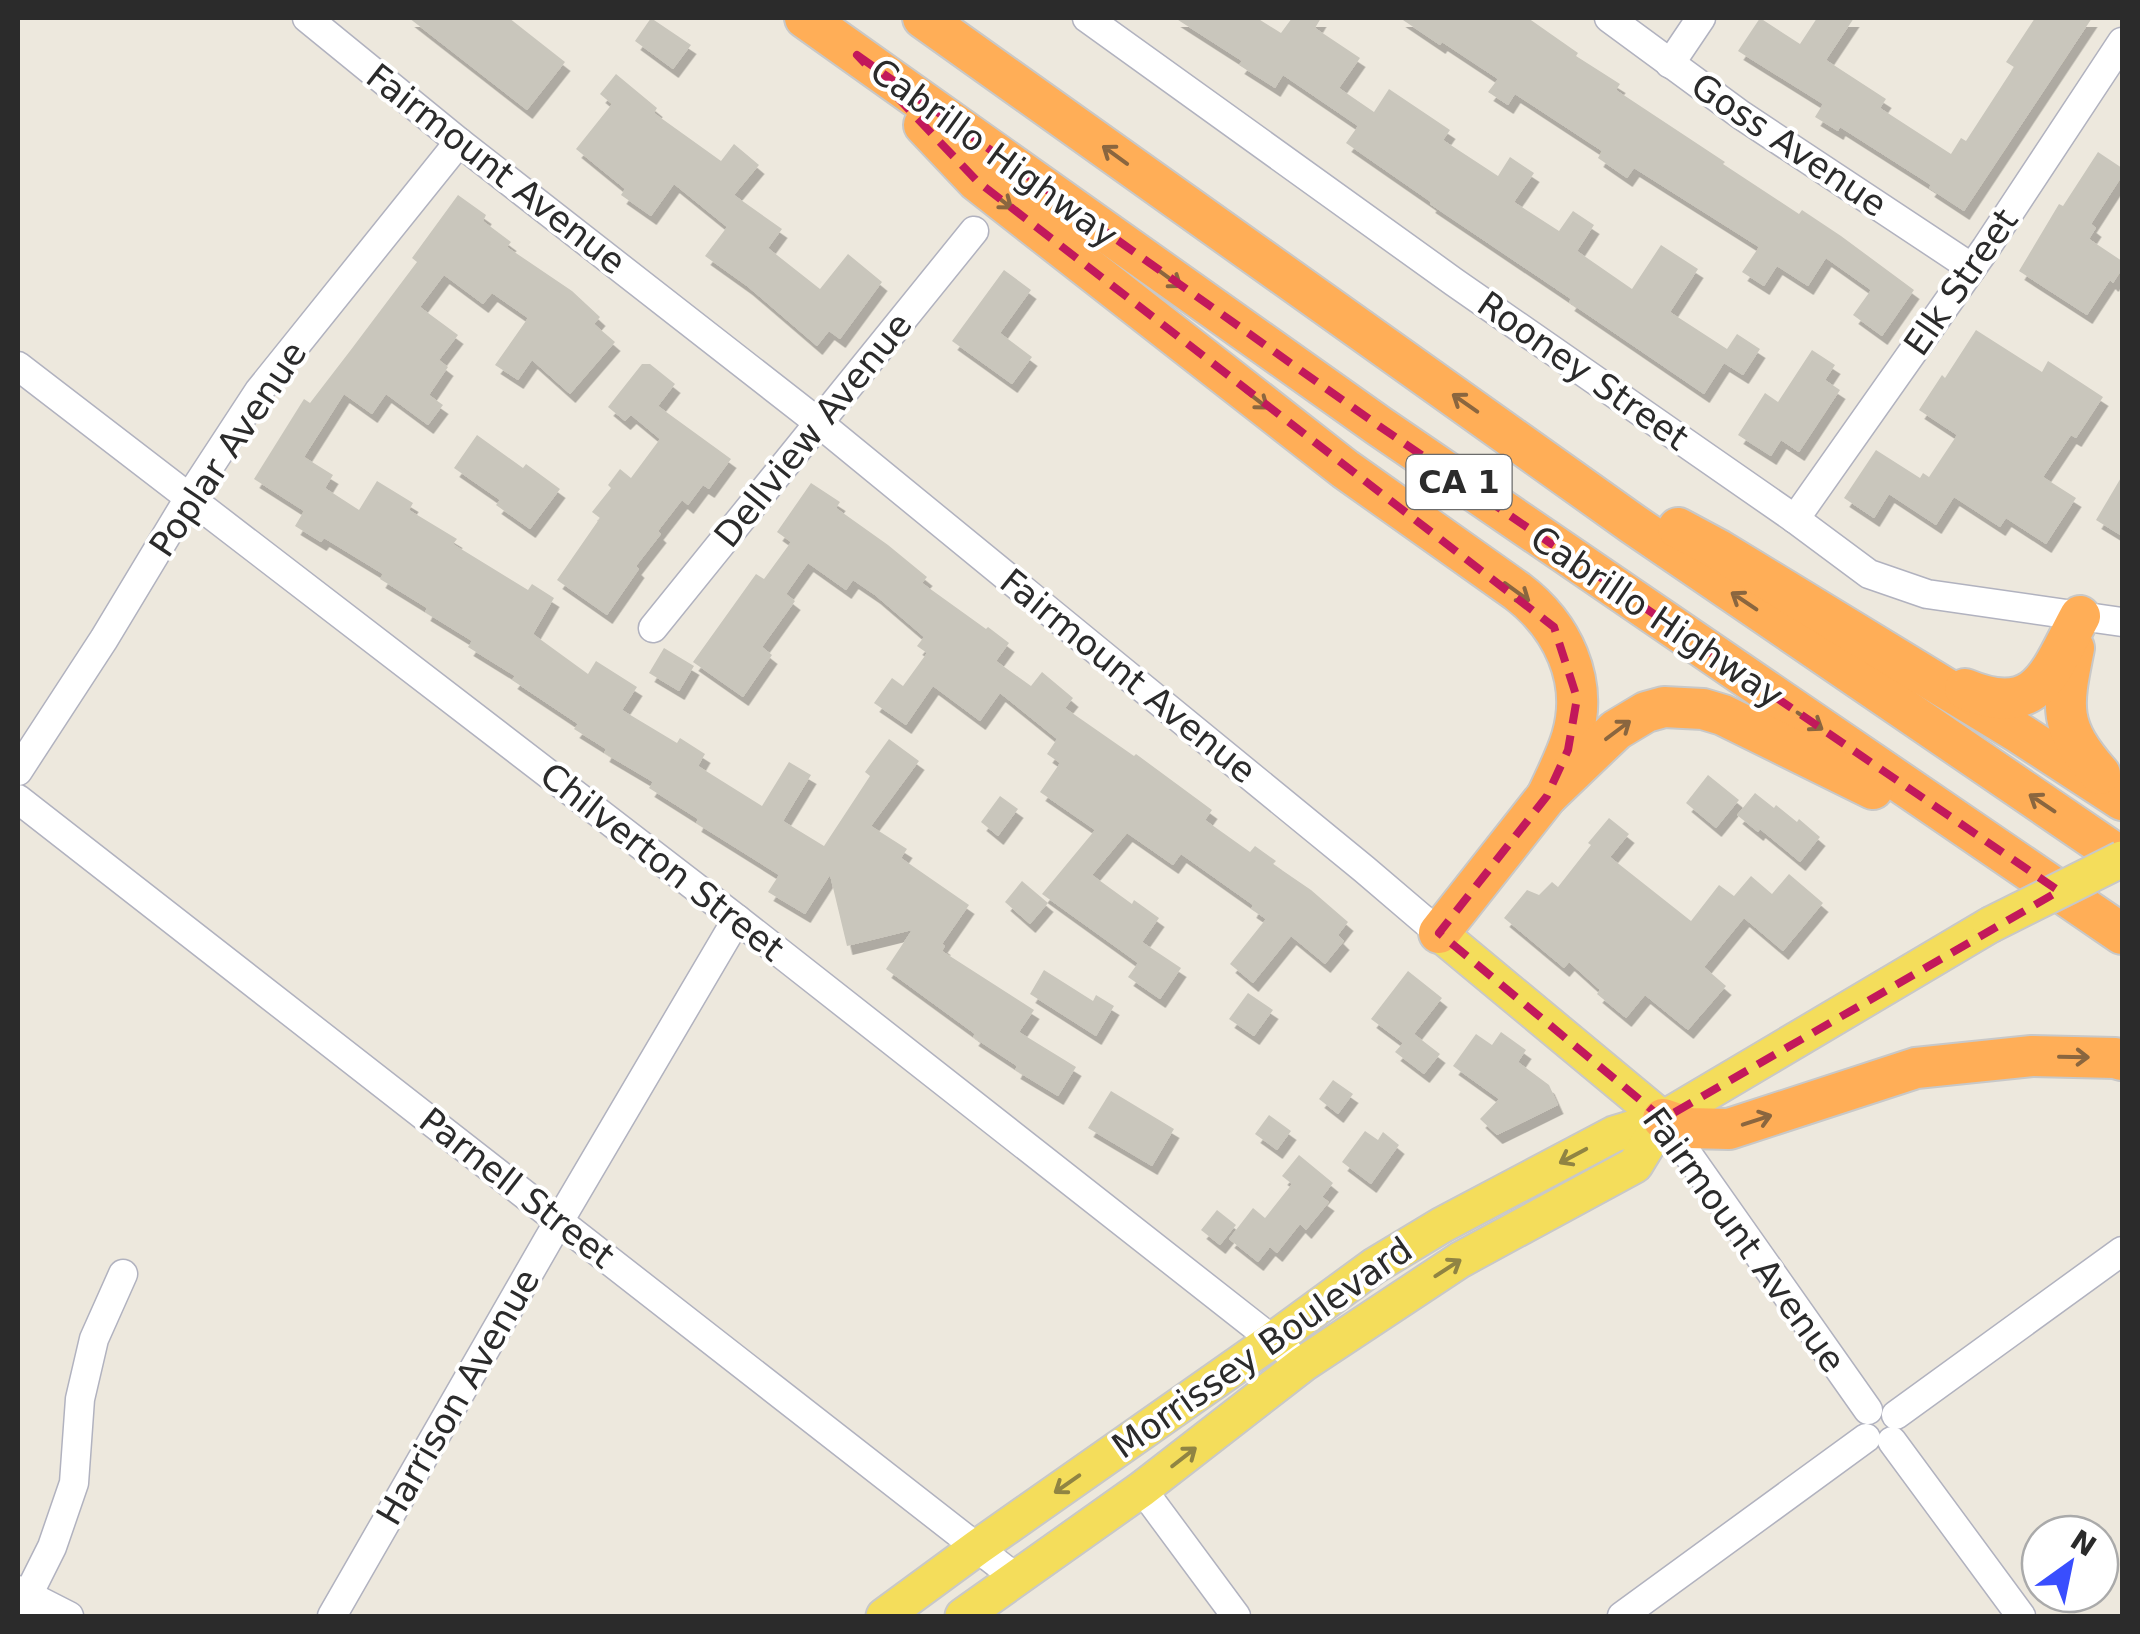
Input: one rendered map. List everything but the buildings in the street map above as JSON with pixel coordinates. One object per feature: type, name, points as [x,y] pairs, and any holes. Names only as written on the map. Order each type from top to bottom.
[{"type":"highway","name":"Cabrillo Highway","points":[[805,18],[1348,404],[2122,934]]},
{"type":"highway","name":"Cabrillo Highway","points":[[923,18],[1702,572],[2122,858]]},
{"type":"highway","points":[[857,55],[977,181],[1345,469],[1518,591],[1544,614],[1570,660],[1577,698],[1573,736],[1547,796]]},
{"type":"highway","points":[[1545,460],[1719,550],[2073,766],[2122,800]]},
{"type":"highway","points":[[1888,653],[1972,692],[2000,700],[2012,699],[2040,686],[2080,616]]},
{"type":"highway","points":[[2080,616],[2066,689],[2066,719],[2080,749],[2122,800]]},
{"type":"highway","points":[[1439,934],[1547,796],[1629,721],[1664,708],[1703,708],[1741,722],[2023,866]]},
{"type":"highway","points":[[1663,1119],[1689,1128],[1729,1129],[1916,1068],[2032,1056],[2122,1060]]},
{"type":"main road","name":"Morrissey Boulevard","points":[[884,1616],[1374,1266],[1442,1224],[1614,1134],[1663,1119],[1990,925],[2122,858]]},
{"type":"main road","name":"Fairmount Avenue","points":[[1439,934],[1663,1119]]},
{"type":"main road","name":"Morrissey Boulevard","points":[[963,1616],[1142,1489],[1303,1364],[1460,1260],[1635,1165],[1663,1119]]},
{"type":"street","name":"Fairmount Avenue","points":[[308,18],[459,142],[819,423],[1439,934]]},
{"type":"street","name":"Rooney Street","points":[[1087,18],[1869,574],[1941,597],[2122,622]]},
{"type":"street","name":"Goss Avenue","points":[[1609,18],[1741,114],[1972,268]]},
{"type":"street","points":[[1670,64],[1702,18]]},
{"type":"street","name":"Elk Street","points":[[1795,519],[1972,268],[2122,42]]},
{"type":"street","name":"Poplar Avenue","points":[[18,771],[259,391],[459,142]]},
{"type":"street","name":"Dellview Avenue","points":[[653,628],[974,231]]},
{"type":"street","name":"Chilverton Street","points":[[18,366],[737,919],[1303,1364]]},
{"type":"street","name":"Parnell Street","points":[[18,799],[1016,1578]]},
{"type":"street","name":"Harrison Avenue","points":[[332,1616],[737,919]]},
{"type":"street","name":"Fairmount Avenue","points":[[1663,1119],[1880,1426],[2021,1616]]},
{"type":"street","points":[[1622,1616],[2122,1251]]},
{"type":"street","points":[[69,1616],[21,1600],[52,1547],[74,1483],[80,1399],[94,1339],[124,1274]]},
{"type":"street","points":[[1142,1489],[1236,1616]]},
{"type":"highlighted area","points":[[857,55],[1379,426],[2059,891],[1663,1119],[1439,933],[1547,796],[1568,750],[1577,698],[1554,627],[977,181]]}]
